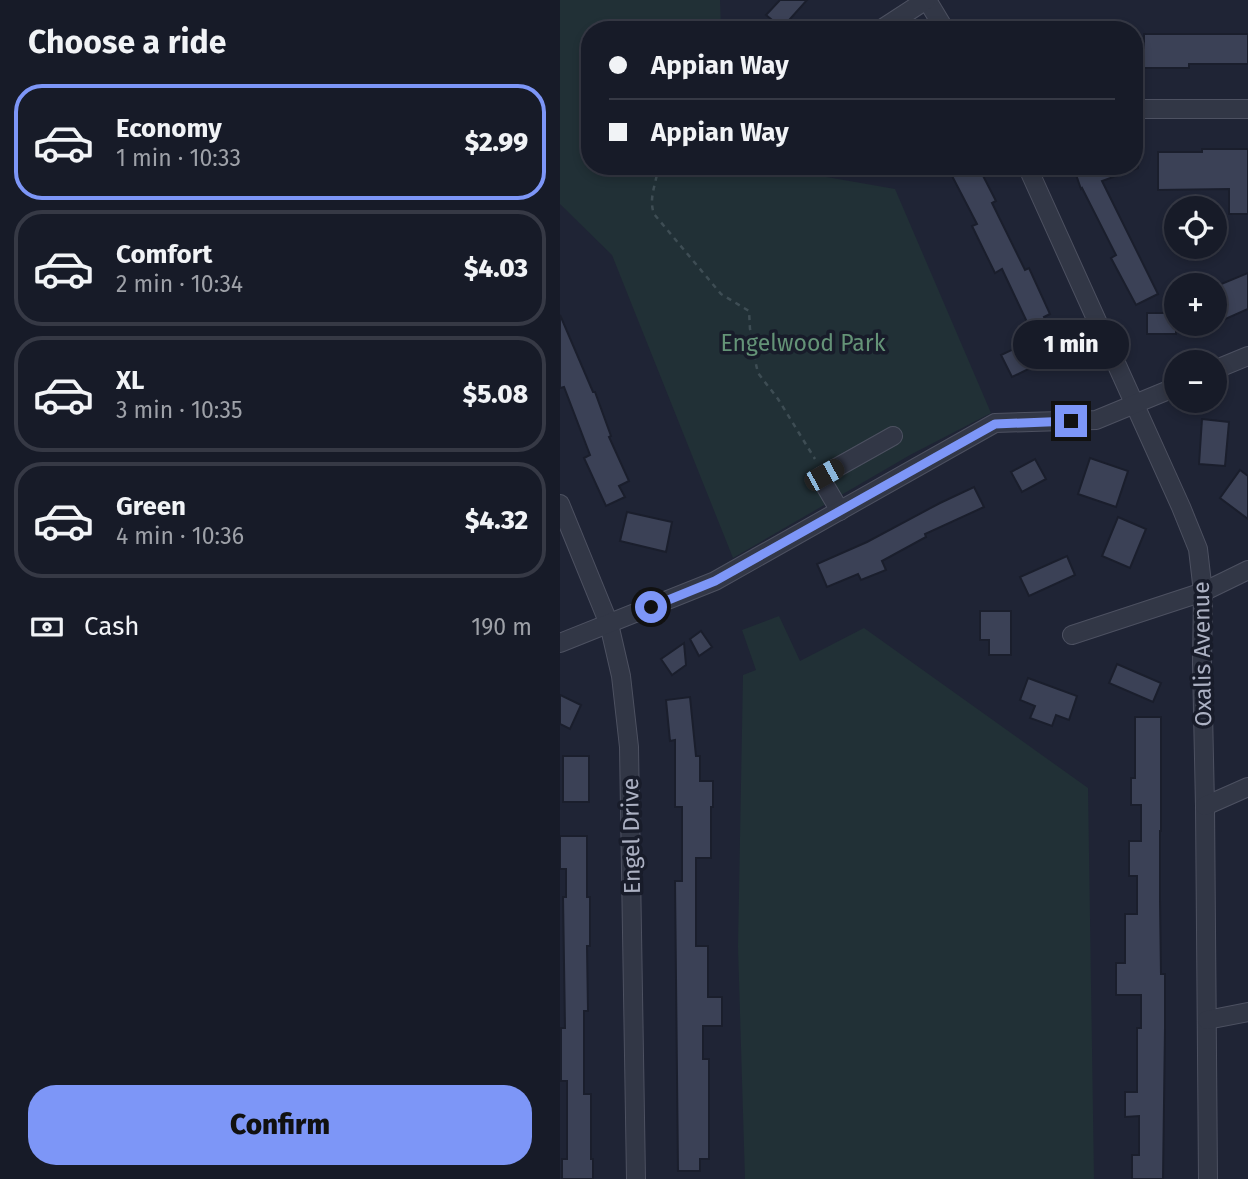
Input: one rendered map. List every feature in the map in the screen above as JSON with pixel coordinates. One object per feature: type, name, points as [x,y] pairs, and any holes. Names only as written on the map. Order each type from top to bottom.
[{"type":"street","points":[[894,21],[926,0],[940,21]]},
{"type":"street","points":[[1143,109],[1248,109]]},
{"type":"street","name":"Oxalis Avenue","points":[[1031,175],[1198,549],[1202,592],[1208,1179]]},
{"type":"street","points":[[1227,365],[1248,356]]},
{"type":"street","points":[[560,643],[715,581],[995,424],[1096,420],[1164,392]]},
{"type":"street","points":[[840,511],[820,477],[893,436]]},
{"type":"street","name":"Engel Drive","points":[[560,504],[609,624],[621,676],[629,747],[636,1179]]},
{"type":"street","points":[[1072,635],[1202,592],[1248,570]]},
{"type":"street","points":[[1205,806],[1248,787]]},
{"type":"street","points":[[1207,1020],[1248,1012]]},
{"type":"path","points":[[657,175],[652,191],[654,214],[721,294],[749,311],[758,373],[778,399],[824,475]]},
{"type":"green space","name":"Engelwood Park","points":[[560,0],[720,0],[721,21],[581,21],[581,175],[815,175],[895,189],[991,413],[910,455],[733,558],[612,255],[560,204]]},
{"type":"green space","points":[[779,616],[800,661],[864,628],[1088,788],[1094,1179],[745,1179],[738,947],[743,675],[756,670],[742,630]]},
{"type":"building","points":[[780,0],[807,0],[788,21],[773,21],[766,15]]},
{"type":"building","points":[[1144,34],[1248,34],[1248,64],[1189,64],[1189,68],[1144,68]]},
{"type":"building","points":[[1202,149],[1248,149],[1248,214],[1229,214],[1229,189],[1158,190],[1158,152],[1202,152]]},
{"type":"building","points":[[952,175],[983,175],[996,201],[992,203],[1025,270],[1029,268],[1050,314],[1044,317],[1061,353],[1012,377],[1001,355],[1035,339],[1002,269],[995,273],[972,226],[977,224]]},
{"type":"building","points":[[1076,175],[1119,175],[1102,181],[1158,294],[1136,305],[1111,258],[1116,255]]},
{"type":"building","points":[[1248,273],[1248,309],[1227,318],[1227,282]]},
{"type":"building","points":[[1147,313],[1164,313],[1164,334],[1147,334]]},
{"type":"building","points":[[560,315],[595,392],[611,436],[609,437],[629,481],[619,486],[625,497],[606,506],[584,458],[590,455],[564,387],[560,388]]},
{"type":"building","points":[[1202,419],[1229,422],[1225,466],[1199,464]]},
{"type":"building","points":[[1090,458],[1128,471],[1116,507],[1078,494]]},
{"type":"building","points":[[1035,459],[1046,479],[1022,492],[1011,472]]},
{"type":"building","points":[[1240,470],[1248,476],[1248,519],[1220,498]]},
{"type":"building","points":[[974,487],[984,507],[925,534],[926,537],[882,561],[886,570],[861,580],[858,574],[827,587],[817,564],[867,542]]},
{"type":"building","points":[[627,512],[672,522],[666,552],[620,541]]},
{"type":"building","points":[[1118,517],[1146,529],[1130,568],[1102,556]]},
{"type":"building","points":[[1067,556],[1075,575],[1029,596],[1020,577]]},
{"type":"building","points":[[980,611],[1011,611],[1011,655],[989,655],[989,640],[980,640]]},
{"type":"building","points":[[701,631],[712,647],[699,656],[690,639]]},
{"type":"building","points":[[684,643],[686,665],[672,675],[661,659]]},
{"type":"building","points":[[1117,664],[1161,683],[1153,702],[1109,683]]},
{"type":"building","points":[[1028,678],[1077,696],[1069,720],[1056,715],[1052,726],[1030,718],[1035,706],[1020,700]]},
{"type":"building","points":[[560,695],[581,705],[570,729],[560,724]]},
{"type":"building","points":[[690,697],[696,756],[700,756],[700,781],[713,781],[711,858],[696,858],[696,946],[708,946],[708,997],[722,997],[722,1026],[703,1026],[703,1059],[709,1059],[709,1159],[700,1159],[700,1171],[678,1171],[675,881],[682,881],[682,807],[675,807],[675,740],[670,741],[666,700]]},
{"type":"building","points":[[1135,717],[1161,717],[1161,974],[1165,974],[1163,1179],[1132,1179],[1132,1155],[1139,1155],[1139,1116],[1125,1117],[1125,1092],[1137,1092],[1137,1028],[1141,1028],[1141,995],[1116,995],[1116,963],[1125,963],[1125,914],[1137,914],[1137,876],[1129,876],[1129,841],[1141,841],[1141,805],[1131,805],[1131,778],[1135,778]]},
{"type":"building","points":[[563,756],[589,756],[589,802],[563,802]]},
{"type":"building","points":[[560,836],[587,836],[590,946],[587,946],[588,1011],[584,1011],[584,1094],[591,1094],[593,1179],[562,1179],[562,1159],[567,1159],[567,1081],[561,1081],[561,1028],[565,1028],[563,897],[566,897],[566,869],[560,869]]},
{"type":"route","points":[[651,607],[715,581],[995,424],[1071,421]]}]
